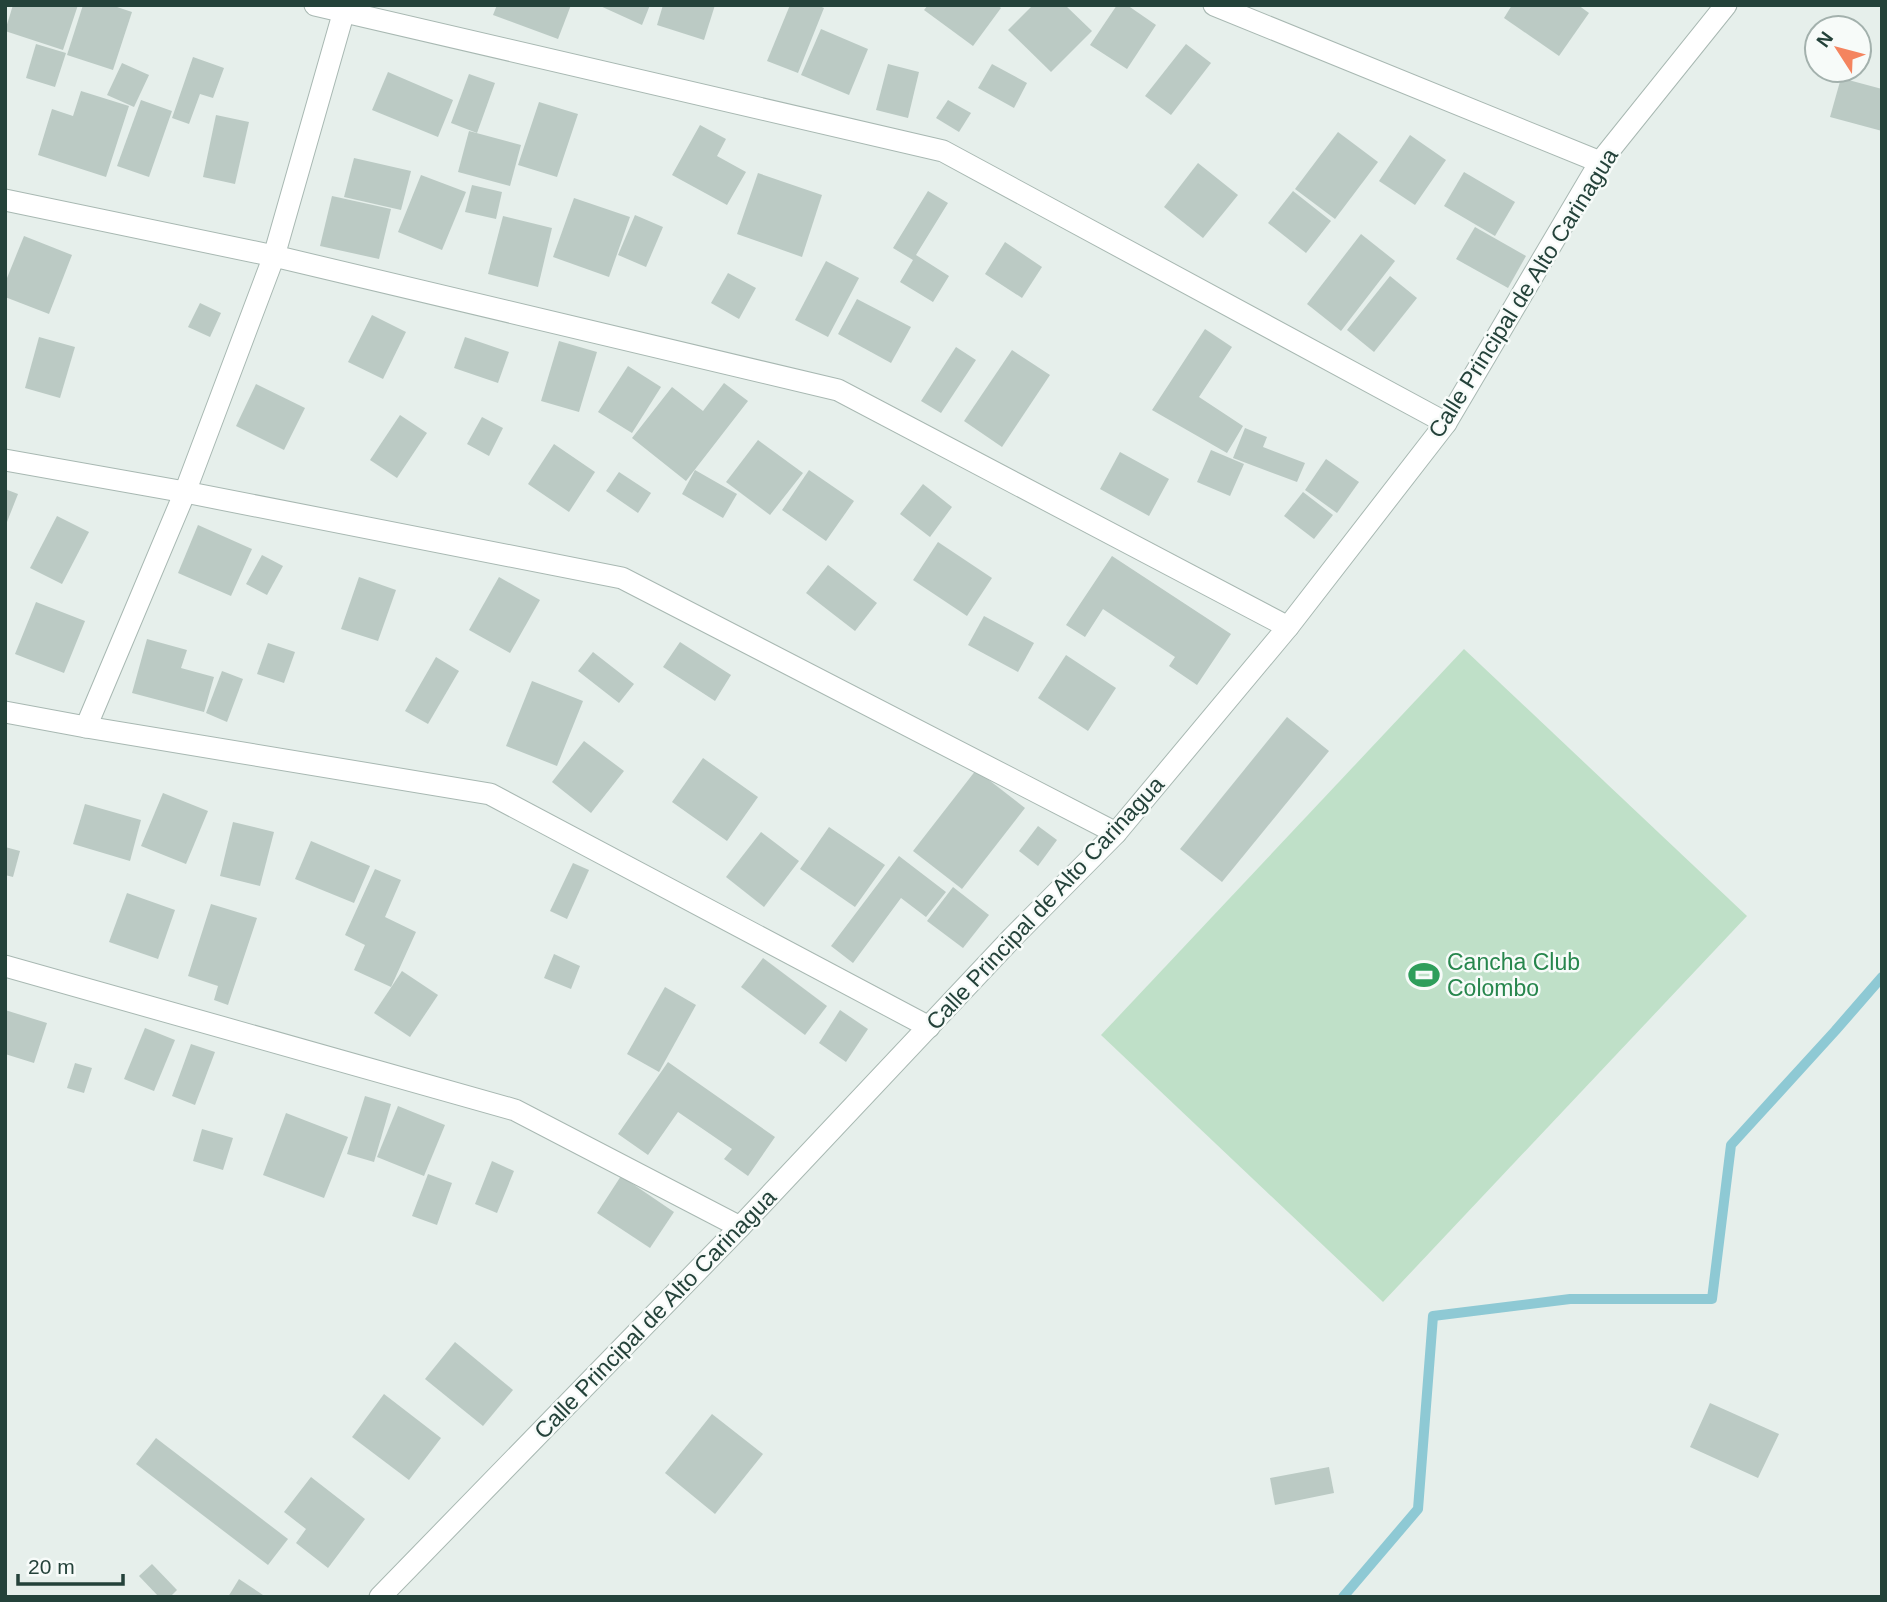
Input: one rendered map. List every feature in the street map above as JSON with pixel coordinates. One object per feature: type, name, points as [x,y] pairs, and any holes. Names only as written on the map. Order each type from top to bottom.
[{"type":"street","points":[[315,5],[346,8],[943,151],[1446,422]]},
{"type":"street","points":[[1214,5],[1600,162]]},
{"type":"street","name":"Calle Principal de Alto Carinagua","points":[[380,1597],[740,1227],[1013,937],[1116,833],[1288,627],[1446,422],[1600,162],[1726,5]]},
{"type":"street","points":[[86,727],[185,492],[274,256],[346,8]]},
{"type":"street","points":[[5,200],[274,256],[838,390],[1288,627]]},
{"type":"street","points":[[5,460],[185,492],[622,578],[1116,833]]},
{"type":"street","points":[[5,712],[490,794],[929,1027]]},
{"type":"street","points":[[5,966],[515,1110],[740,1227]]},
{"type":"green space","name":"Cancha Club Colombo","points":[[1464,649],[1747,916],[1383,1302],[1101,1035]]},
{"type":"building","points":[[13,5],[78,5],[63,50],[5,31]]},
{"type":"building","points":[[83,5],[111,5],[132,12],[113,70],[67,55]]},
{"type":"building","points":[[497,5],[571,5],[558,39],[493,15]]},
{"type":"building","points":[[598,5],[650,5],[642,25]]},
{"type":"building","points":[[663,5],[715,5],[704,40],[657,25]]},
{"type":"building","points":[[790,5],[817,5],[824,8],[798,73],[767,61]]},
{"type":"building","points":[[928,5],[997,5],[1001,8],[973,46],[924,10]]},
{"type":"building","points":[[1033,5],[1065,5],[1092,31],[1051,72],[1008,30]]},
{"type":"building","points":[[1117,5],[1127,5],[1156,25],[1127,69],[1090,45]]},
{"type":"building","points":[[1512,5],[1578,5],[1589,13],[1559,56],[1504,18]]},
{"type":"building","points":[[821,29],[868,49],[849,95],[801,75]]},
{"type":"building","points":[[36,44],[66,53],[55,87],[26,78]]},
{"type":"building","points":[[1186,44],[1211,63],[1171,115],[1145,96]]},
{"type":"building","points":[[193,57],[224,68],[213,98],[200,94],[189,124],[172,118]]},
{"type":"building","points":[[122,63],[149,75],[134,107],[107,95]]},
{"type":"building","points":[[888,64],[919,72],[908,118],[876,110]]},
{"type":"building","points":[[992,64],[1027,83],[1014,108],[978,88]]},
{"type":"building","points":[[388,72],[453,100],[438,137],[372,110]]},
{"type":"building","points":[[469,74],[495,83],[477,133],[451,123]]},
{"type":"building","points":[[1839,84],[1863,84],[1882,89],[1882,131],[1830,117]]},
{"type":"building","points":[[81,91],[129,106],[106,177],[38,155],[52,109],[73,116]]},
{"type":"building","points":[[141,100],[172,111],[149,177],[117,166]]},
{"type":"building","points":[[948,100],[971,113],[959,132],[936,118]]},
{"type":"building","points":[[539,102],[578,114],[557,177],[518,165]]},
{"type":"building","points":[[216,115],[249,122],[235,184],[203,177]]},
{"type":"building","points":[[700,125],[726,139],[717,156],[746,172],[727,205],[672,175]]},
{"type":"building","points":[[469,131],[521,145],[510,186],[458,172]]},
{"type":"building","points":[[1338,132],[1378,162],[1335,219],[1295,189]]},
{"type":"building","points":[[1410,135],[1446,160],[1415,205],[1379,181]]},
{"type":"building","points":[[354,158],[411,171],[401,210],[344,197]]},
{"type":"building","points":[[1198,163],[1238,195],[1203,238],[1164,207]]},
{"type":"building","points":[[1464,172],[1515,202],[1495,236],[1444,206]]},
{"type":"building","points":[[758,173],[822,195],[802,257],[737,234]]},
{"type":"building","points":[[421,175],[466,192],[442,250],[398,232]]},
{"type":"building","points":[[472,185],[502,192],[496,219],[465,212]]},
{"type":"building","points":[[928,191],[948,203],[916,255],[949,276],[933,302],[900,282],[913,260],[893,248]]},
{"type":"building","points":[[1293,191],[1331,221],[1306,253],[1268,223]]},
{"type":"building","points":[[332,196],[391,209],[379,259],[320,246]]},
{"type":"building","points":[[574,198],[630,217],[609,277],[553,257]]},
{"type":"building","points":[[635,215],[663,227],[646,267],[618,255]]},
{"type":"building","points":[[503,216],[552,228],[538,287],[488,274]]},
{"type":"building","points":[[1475,227],[1526,256],[1508,288],[1456,259]]},
{"type":"building","points":[[1361,234],[1395,261],[1341,331],[1307,304]]},
{"type":"building","points":[[24,236],[72,255],[49,314],[5,297],[5,283]]},
{"type":"building","points":[[1005,242],[1042,267],[1022,298],[985,274]]},
{"type":"building","points":[[826,261],[859,278],[828,337],[795,320]]},
{"type":"building","points":[[728,273],[756,288],[739,319],[711,303]]},
{"type":"building","points":[[1390,276],[1417,298],[1374,352],[1347,330]]},
{"type":"building","points":[[857,299],[911,327],[891,363],[838,334]]},
{"type":"building","points":[[200,303],[221,313],[210,337],[188,327]]},
{"type":"building","points":[[372,315],[406,332],[383,379],[348,362]]},
{"type":"building","points":[[1205,329],[1232,347],[1199,397],[1243,426],[1227,453],[1152,410]]},
{"type":"building","points":[[39,337],[75,347],[60,398],[25,388]]},
{"type":"building","points":[[465,337],[509,352],[498,383],[454,368]]},
{"type":"building","points":[[559,341],[597,352],[579,412],[541,401]]},
{"type":"building","points":[[956,347],[976,360],[941,413],[921,401]]},
{"type":"building","points":[[1012,350],[1050,375],[1002,447],[964,421]]},
{"type":"building","points":[[628,366],[661,387],[632,433],[598,412]]},
{"type":"building","points":[[724,383],[748,401],[686,481],[632,438],[672,387],[703,411]]},
{"type":"building","points":[[256,384],[305,408],[284,450],[236,426]]},
{"type":"building","points":[[400,415],[427,433],[397,478],[370,460]]},
{"type":"building","points":[[482,417],[503,428],[489,456],[467,444]]},
{"type":"building","points":[[1245,428],[1267,437],[1263,447],[1305,463],[1297,482],[1233,458]]},
{"type":"building","points":[[758,440],[803,473],[770,515],[726,482]]},
{"type":"building","points":[[554,444],[595,472],[569,512],[528,484]]},
{"type":"building","points":[[1211,450],[1244,464],[1230,496],[1197,482]]},
{"type":"building","points":[[1120,452],[1169,479],[1149,516],[1100,489]]},
{"type":"building","points":[[1326,459],[1359,482],[1337,513],[1305,490]]},
{"type":"building","points":[[695,470],[737,494],[723,518],[682,494]]},
{"type":"building","points":[[809,470],[854,501],[826,541],[782,510]]},
{"type":"building","points":[[619,472],[651,493],[638,513],[606,491]]},
{"type":"building","points":[[923,484],[952,507],[930,537],[900,514]]},
{"type":"building","points":[[5,489],[18,494],[5,527]]},
{"type":"building","points":[[1303,492],[1333,515],[1314,539],[1284,516]]},
{"type":"building","points":[[57,516],[89,532],[62,584],[30,568]]},
{"type":"building","points":[[198,525],[252,549],[231,596],[178,573]]},
{"type":"building","points":[[938,542],[992,578],[967,616],[913,580]]},
{"type":"building","points":[[262,555],[283,566],[267,595],[246,584]]},
{"type":"building","points":[[1112,556],[1231,634],[1197,685],[1169,666],[1175,657],[1103,609],[1085,637],[1066,625]]},
{"type":"building","points":[[828,565],[877,603],[855,631],[806,593]]},
{"type":"building","points":[[359,577],[396,590],[378,641],[341,629]]},
{"type":"building","points":[[499,577],[540,600],[510,653],[469,630]]},
{"type":"building","points":[[36,602],[85,621],[64,673],[15,654]]},
{"type":"building","points":[[984,616],[1034,643],[1018,672],[968,645]]},
{"type":"building","points":[[147,639],[187,650],[181,668],[214,677],[204,712],[132,693]]},
{"type":"building","points":[[680,642],[731,675],[715,701],[663,667]]},
{"type":"building","points":[[268,643],[295,652],[284,683],[257,674]]},
{"type":"building","points":[[593,652],[634,684],[619,703],[578,671]]},
{"type":"building","points":[[1066,655],[1116,688],[1088,731],[1038,698]]},
{"type":"building","points":[[436,657],[459,671],[428,724],[405,711]]},
{"type":"building","points":[[222,671],[243,679],[227,722],[206,713]]},
{"type":"building","points":[[532,681],[583,701],[557,766],[506,746]]},
{"type":"building","points":[[1287,717],[1329,751],[1222,882],[1180,849]]},
{"type":"building","points":[[584,741],[624,771],[591,813],[552,782]]},
{"type":"building","points":[[703,758],[758,797],[727,841],[672,802]]},
{"type":"building","points":[[976,770],[1025,808],[962,889],[913,851]]},
{"type":"building","points":[[163,793],[208,811],[186,864],[141,846]]},
{"type":"building","points":[[85,804],[141,820],[130,861],[73,844]]},
{"type":"building","points":[[233,822],[274,832],[260,886],[220,876]]},
{"type":"building","points":[[1038,826],[1057,840],[1038,866],[1019,851]]},
{"type":"building","points":[[829,827],[885,865],[855,907],[800,869]]},
{"type":"building","points":[[761,832],[799,861],[764,907],[726,877]]},
{"type":"building","points":[[311,841],[370,866],[354,903],[295,879]]},
{"type":"building","points":[[5,847],[20,851],[13,877],[5,875]]},
{"type":"building","points":[[899,856],[946,892],[926,917],[901,898],[853,963],[831,946]]},
{"type":"building","points":[[573,863],[589,870],[567,919],[550,911]]},
{"type":"building","points":[[375,869],[401,880],[385,917],[416,932],[391,987],[354,970],[365,945],[345,935]]},
{"type":"building","points":[[953,887],[989,915],[963,948],[927,921]]},
{"type":"building","points":[[127,893],[175,910],[158,959],[109,942]]},
{"type":"building","points":[[211,904],[257,918],[228,1005],[214,1000],[218,986],[188,976]]},
{"type":"building","points":[[554,954],[580,966],[571,989],[544,978]]},
{"type":"building","points":[[763,958],[827,1006],[805,1035],[741,987]]},
{"type":"building","points":[[402,971],[438,995],[410,1037],[374,1013]]},
{"type":"building","points":[[665,987],[696,1005],[659,1072],[627,1054]]},
{"type":"building","points":[[5,1010],[47,1023],[34,1063],[5,1054]]},
{"type":"building","points":[[840,1010],[868,1029],[846,1062],[819,1043]]},
{"type":"building","points":[[145,1028],[175,1040],[154,1091],[124,1079]]},
{"type":"building","points":[[191,1044],[215,1052],[195,1105],[172,1096]]},
{"type":"building","points":[[668,1062],[775,1137],[748,1176],[724,1159],[732,1149],[678,1112],[648,1155],[618,1134]]},
{"type":"building","points":[[75,1063],[92,1068],[84,1093],[67,1088]]},
{"type":"building","points":[[365,1096],[391,1104],[374,1162],[347,1154]]},
{"type":"building","points":[[398,1106],[445,1125],[424,1176],[377,1157]]},
{"type":"building","points":[[286,1113],[348,1137],[324,1198],[263,1175]]},
{"type":"building","points":[[202,1129],[233,1138],[223,1170],[193,1161]]},
{"type":"building","points":[[492,1161],[514,1171],[497,1213],[475,1204]]},
{"type":"building","points":[[428,1174],[452,1183],[437,1225],[412,1216]]},
{"type":"building","points":[[621,1176],[674,1212],[650,1248],[597,1213]]},
{"type":"building","points":[[455,1342],[513,1390],[483,1426],[425,1379]]},
{"type":"building","points":[[384,1394],[441,1438],[409,1480],[352,1437]]},
{"type":"building","points":[[1710,1403],[1779,1434],[1758,1478],[1690,1447]]},
{"type":"building","points":[[712,1414],[763,1454],[715,1514],[665,1473]]},
{"type":"building","points":[[156,1438],[288,1539],[268,1565],[136,1464]]},
{"type":"building","points":[[1329,1467],[1334,1493],[1275,1505],[1270,1478]]},
{"type":"building","points":[[311,1477],[365,1519],[328,1568],[296,1543],[306,1529],[284,1512]]},
{"type":"building","points":[[152,1564],[177,1590],[170,1597],[159,1597],[139,1576]]},
{"type":"building","points":[[239,1579],[266,1597],[228,1597]]},
{"type":"waterway","points":[[1343,1597],[1418,1509],[1433,1316],[1570,1299],[1712,1299],[1731,1145],[1882,977]]},
{"type":"place","name":"Cancha Club Colombo","points":[[1424,975]]}]
